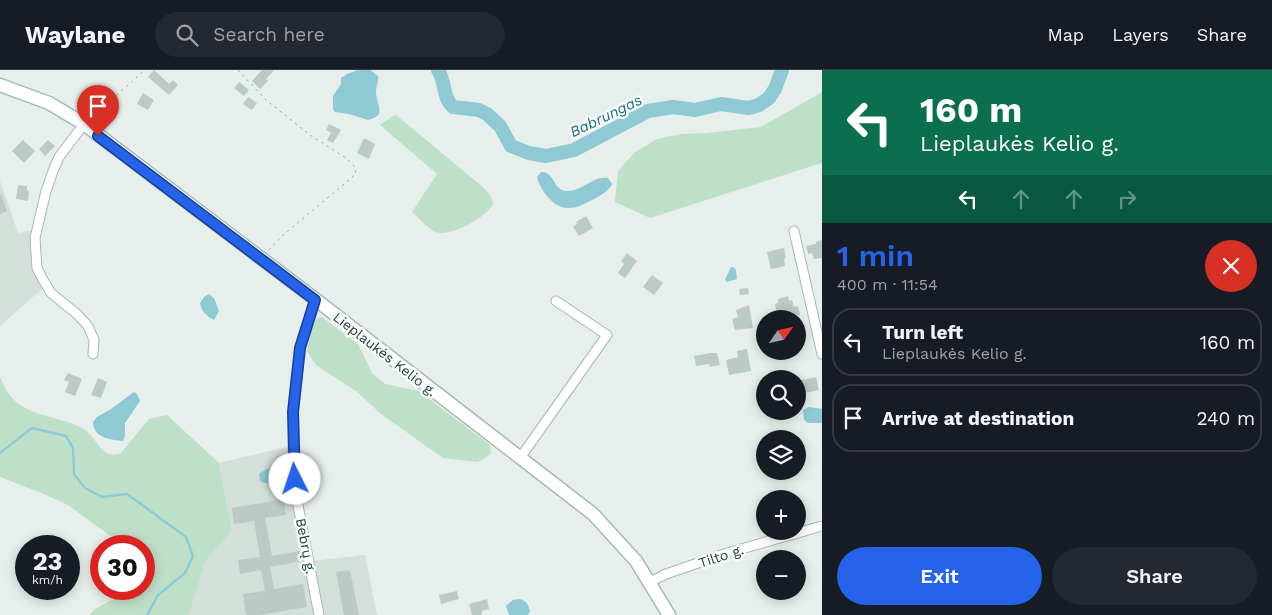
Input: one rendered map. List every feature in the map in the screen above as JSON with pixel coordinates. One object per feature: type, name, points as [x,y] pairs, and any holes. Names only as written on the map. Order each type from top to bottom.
[{"type":"main road","name":"Lieplaukės Kelio g.","points":[[0,85],[49,103],[84,124],[593,514],[622,545],[650,582],[669,615]]},
{"type":"street","points":[[84,124],[59,157],[46,191],[35,238],[37,268],[51,293],[77,314],[88,326],[94,340],[93,354]]},
{"type":"street","points":[[794,231],[822,354]]},
{"type":"street","name":"Bebrų g.","points":[[315,300],[300,348],[293,412],[293,449],[296,494],[319,615]]},
{"type":"street","points":[[520,458],[607,335],[556,301]]},
{"type":"street","name":"Tilto g.","points":[[650,582],[666,574],[727,553],[822,526]]},
{"type":"path","points":[[84,124],[145,70]]},
{"type":"path","points":[[238,70],[265,99],[280,109],[310,135],[346,158],[355,167],[356,174],[282,236],[261,259]]},
{"type":"shaded area","points":[[0,181],[18,233],[33,230],[43,288],[0,326]]},
{"type":"shaded area","points":[[296,445],[298,473],[312,561],[365,555],[377,615],[189,615],[206,560],[232,531],[219,463]]},
{"type":"green space","points":[[822,92],[822,163],[650,218],[615,202],[618,171],[635,152],[657,139],[681,134],[761,127]]},
{"type":"green space","points":[[396,115],[484,188],[491,197],[493,204],[484,215],[459,229],[442,233],[430,228],[412,212],[437,174],[380,125]]},
{"type":"green space","points":[[322,317],[358,344],[372,373],[385,384],[419,391],[490,445],[491,454],[478,462],[443,458],[381,414],[356,391],[316,365],[307,351],[316,319]]},
{"type":"green space","points":[[0,377],[11,397],[25,408],[81,427],[109,454],[121,453],[149,419],[167,415],[219,463],[232,531],[206,560],[189,615],[89,615],[95,609],[112,600],[155,600],[155,535],[109,535],[68,505],[0,477]]},
{"type":"water","points":[[358,70],[370,70],[378,76],[376,97],[380,109],[378,115],[368,120],[335,112],[333,109],[333,96],[341,84],[341,78]]},
{"type":"water","points":[[541,172],[549,175],[559,188],[568,191],[578,189],[603,178],[608,178],[612,184],[604,193],[585,204],[572,208],[563,207],[553,202],[544,193],[537,177]]},
{"type":"water","points":[[731,267],[736,270],[737,279],[727,282],[725,280]]},
{"type":"water","points":[[209,294],[214,298],[219,311],[214,320],[205,313],[200,303]]},
{"type":"water","points":[[134,392],[140,401],[125,423],[123,441],[108,439],[99,435],[93,422],[97,417]]},
{"type":"water","points":[[809,407],[822,409],[822,423],[808,423],[804,420],[806,420],[806,408]]},
{"type":"water","points":[[280,467],[283,469],[283,478],[280,482],[267,483],[260,481],[259,474],[269,469]]},
{"type":"water","points":[[519,599],[527,604],[530,611],[528,615],[509,615],[506,606],[513,600]]},
{"type":"building","points":[[154,70],[169,84],[173,80],[178,85],[169,95],[148,77]]},
{"type":"building","points":[[262,70],[274,70],[266,79],[268,81],[260,89],[252,81]]},
{"type":"building","points":[[239,82],[249,90],[244,96],[234,88]]},
{"type":"building","points":[[143,93],[154,100],[148,110],[137,104]]},
{"type":"building","points":[[248,97],[257,103],[252,110],[243,104]]},
{"type":"building","points":[[329,124],[341,130],[333,143],[327,140],[331,133],[326,130]]},
{"type":"building","points":[[364,138],[375,144],[369,159],[357,153]]},
{"type":"building","points":[[23,140],[35,151],[24,163],[12,151]]},
{"type":"building","points":[[48,140],[55,146],[45,156],[39,149]]},
{"type":"building","points":[[18,185],[27,186],[27,191],[29,191],[28,201],[16,199]]},
{"type":"building","points":[[0,195],[7,211],[0,214]]},
{"type":"building","points":[[586,216],[593,228],[579,236],[573,227],[577,224],[576,222]]},
{"type":"building","points":[[822,240],[822,258],[814,259],[812,253],[808,254],[806,246],[816,244],[816,242]]},
{"type":"building","points":[[784,248],[785,266],[771,269],[767,252]]},
{"type":"building","points":[[627,253],[637,261],[625,278],[618,273],[624,264],[621,261]]},
{"type":"building","points":[[652,275],[663,283],[654,295],[643,287]]},
{"type":"building","points":[[748,288],[749,294],[740,295],[739,289]]},
{"type":"building","points":[[788,296],[789,301],[792,300],[794,307],[798,306],[799,310],[776,310],[775,304],[778,303],[778,299]]},
{"type":"building","points":[[749,305],[753,328],[735,330],[732,319],[738,317],[736,310]]},
{"type":"building","points":[[747,349],[751,371],[729,375],[726,360],[738,357],[737,351]]},
{"type":"building","points":[[717,353],[720,365],[710,367],[709,364],[696,366],[694,356]]},
{"type":"building","points":[[68,373],[82,379],[75,396],[65,392],[69,382],[64,380]]},
{"type":"building","points":[[816,377],[819,390],[806,393],[806,379]]},
{"type":"building","points":[[98,378],[107,382],[101,398],[91,395]]},
{"type":"building","points":[[284,499],[286,515],[265,518],[272,556],[300,551],[302,561],[270,567],[274,589],[303,584],[307,607],[260,615],[246,615],[243,594],[265,591],[261,570],[240,574],[238,560],[260,557],[254,521],[234,524],[232,508]]},
{"type":"building","points":[[350,570],[359,615],[344,615],[336,572]]},
{"type":"building","points":[[457,591],[459,599],[441,604],[439,595]]},
{"type":"building","points":[[487,599],[489,609],[482,611],[482,615],[472,615],[469,604]]},
{"type":"waterway","name":"Babrungas","points":[[438,70],[447,99],[453,107],[479,110],[487,114],[500,126],[511,146],[529,153],[546,156],[574,150],[648,111],[673,107],[695,110],[721,104],[749,108],[759,105],[769,98],[775,89],[782,70]]},
{"type":"waterway","points":[[0,453],[32,428],[66,436],[73,448],[74,474],[85,488],[102,497],[127,494],[186,537],[193,556],[185,573],[158,595],[147,615]]},
{"type":"route","points":[[98,136],[315,300],[300,348],[293,412],[295,479]]}]
